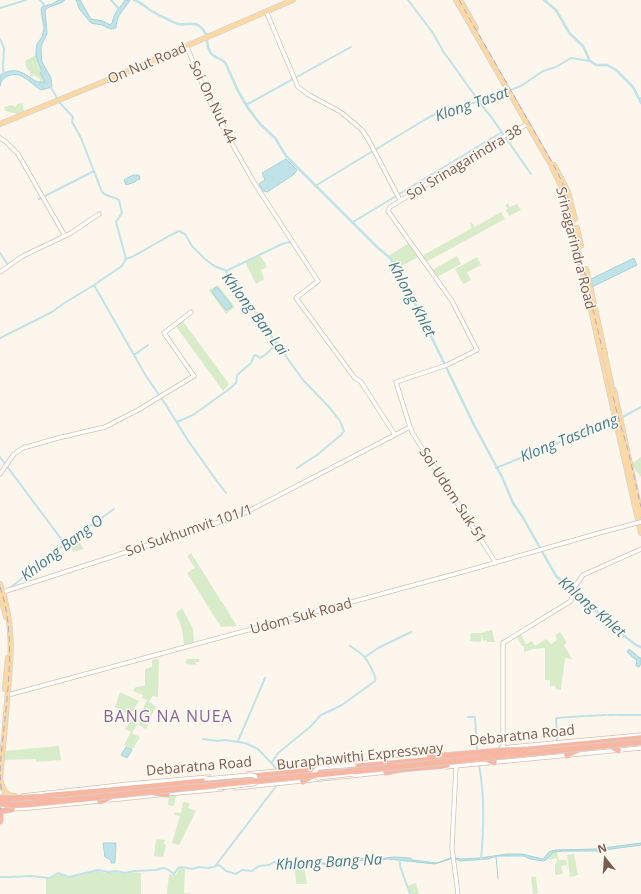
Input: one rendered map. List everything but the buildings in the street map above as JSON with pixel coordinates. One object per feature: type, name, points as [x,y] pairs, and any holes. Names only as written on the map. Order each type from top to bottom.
[{"type":"highway","name":"Debaratna Road","points":[[115,796],[312,776],[384,771],[611,746],[641,741]]},
{"type":"highway","name":"Debaratna Road","points":[[97,792],[390,762],[641,741]]},
{"type":"highway","name":"Buraphawithi Expressway","points":[[84,797],[534,750],[641,741]]},
{"type":"highway","name":"Buraphawithi Expressway","points":[[84,797],[641,741]]},
{"type":"highway","points":[[384,771],[448,765],[641,741]]},
{"type":"highway","points":[[611,746],[618,750]]},
{"type":"highway","points":[[567,755],[580,749]]},
{"type":"highway","points":[[390,762],[499,751],[534,750]]},
{"type":"highway","points":[[486,759],[494,762]]},
{"type":"highway","points":[[283,770],[293,772]]},
{"type":"highway","points":[[303,781],[312,776]]},
{"type":"highway","points":[[146,787],[160,782]]},
{"type":"highway","points":[[55,792],[84,797]]},
{"type":"highway","points":[[0,800],[21,802],[84,797],[97,792]]},
{"type":"highway","points":[[29,803],[97,792]]},
{"type":"highway","points":[[150,792],[167,794]]},
{"type":"highway","points":[[0,800],[44,796],[106,799]]},
{"type":"highway","points":[[0,800],[29,803],[59,802],[115,796]]},
{"type":"highway","points":[[100,801],[115,796]]},
{"type":"highway","points":[[0,811],[12,809]]},
{"type":"highway","points":[[0,815],[0,821]]},
{"type":"main road","name":"On Nut Road","points":[[0,123],[127,71],[291,0]]},
{"type":"main road","name":"Srinagarindra Road","points":[[456,0],[469,19],[561,176],[568,192],[618,418],[639,523]]},
{"type":"main road","name":"Srinagarindra Road","points":[[460,0],[469,19]]},
{"type":"main road","name":"Srinagarindra Road","points":[[510,90],[566,194],[599,334]]},
{"type":"main road","points":[[599,334],[618,418]]},
{"type":"main road","name":"Srinagarindra Road","points":[[624,448],[635,499]]},
{"type":"main road","points":[[0,584],[1,593],[8,610],[11,632],[11,654],[6,694],[0,781],[2,787],[8,795],[24,795]]},
{"type":"street","points":[[266,11],[298,87],[309,95],[340,112],[362,131],[375,149],[398,197]]},
{"type":"street","name":"Soi On Nut 44","points":[[186,45],[214,110],[241,159],[282,227],[318,281],[296,297],[297,299],[354,377],[361,382],[395,435]]},
{"type":"street","name":"Soi Srinagarindra 38","points":[[398,197],[528,124]]},
{"type":"street","points":[[0,138],[18,154],[65,236]]},
{"type":"street","name":"Soi Udom Suk 51","points":[[398,197],[388,211],[450,297],[478,350],[446,366],[396,382],[410,427],[496,563]]},
{"type":"street","points":[[0,272],[21,257],[65,236],[99,214]]},
{"type":"street","points":[[0,474],[16,453],[25,447],[105,427],[138,410],[194,376],[164,333],[191,312]]},
{"type":"street","name":"Soi Sukhumvit 101/1","points":[[1,593],[241,515],[410,427]]},
{"type":"street","name":"Udom Suk Road","points":[[593,535],[598,535],[639,523]]},
{"type":"street","name":"Udom Suk Road","points":[[6,694],[537,552],[599,533],[639,523]]},
{"type":"street","points":[[503,748],[502,643],[571,601],[573,592],[583,575],[641,549]]},
{"type":"street","name":"Debaratna Road","points":[[0,800],[24,795],[366,762],[390,762],[503,748],[641,735]]},
{"type":"street","name":"Debaratna Road","points":[[0,808],[12,809],[48,806],[303,781],[384,771],[456,766],[641,748]]},
{"type":"street","points":[[366,762],[354,765],[318,768],[314,774],[318,778],[353,774],[369,774]]},
{"type":"street","points":[[456,766],[452,848],[458,894]]},
{"type":"street","points":[[192,792],[208,788],[253,784],[255,783],[256,778],[255,776],[251,775],[196,779]]},
{"type":"street","points":[[17,797],[15,804],[19,808]]},
{"type":"street","points":[[48,806],[59,802]]},
{"type":"green space","points":[[36,56],[45,83],[39,83],[40,79],[34,75],[31,77],[30,71],[27,69],[25,61]]},
{"type":"green space","points":[[23,103],[24,112],[18,114],[5,111],[4,107],[12,105],[16,107],[17,104]]},
{"type":"green space","points":[[508,203],[510,207],[517,204],[521,210],[509,216],[506,210],[508,209],[505,205]]},
{"type":"green space","points":[[501,212],[505,219],[426,262],[422,256],[472,228],[470,224],[472,223],[475,227]]},
{"type":"green space","points":[[409,243],[420,256],[398,268],[388,256]]},
{"type":"green space","points":[[260,255],[267,267],[261,270],[264,279],[256,284],[245,262]]},
{"type":"green space","points":[[457,256],[461,264],[437,277],[432,270]]},
{"type":"green space","points":[[477,257],[481,265],[467,272],[471,280],[463,284],[455,269]]},
{"type":"green space","points":[[218,285],[235,307],[226,314],[209,290]]},
{"type":"green space","points":[[182,320],[229,384],[223,391],[175,325]]},
{"type":"green space","points":[[641,457],[641,477],[632,466],[632,463]]},
{"type":"green space","points":[[75,536],[84,549],[73,552],[67,542]]},
{"type":"green space","points":[[191,553],[237,626],[221,627],[187,573],[195,568],[187,556]]},
{"type":"green space","points":[[182,608],[193,629],[194,642],[184,645],[182,629],[176,613]]},
{"type":"green space","points":[[492,630],[495,642],[487,642],[486,640],[483,641],[482,634],[481,642],[470,641],[471,633],[481,633]]},
{"type":"green space","points":[[560,632],[567,643],[564,645],[572,659],[565,658],[561,690],[556,689],[555,686],[550,686],[550,680],[545,680],[545,648],[533,649],[524,652],[524,646],[522,646],[516,635],[520,633],[526,644],[532,641],[535,646],[546,639],[551,644],[557,640],[555,635]]},
{"type":"green space","points":[[186,659],[199,659],[199,662],[195,662],[197,665],[186,664]]},
{"type":"green space","points":[[152,660],[159,660],[158,697],[153,696],[149,701],[156,707],[150,718],[141,713],[147,700],[142,698],[143,695],[133,691],[136,687],[145,686],[145,669],[152,667]]},
{"type":"green space","points":[[120,692],[139,701],[130,715],[115,707]]},
{"type":"green space","points":[[134,715],[141,718],[132,733],[140,737],[132,750],[124,745],[131,732],[125,729]]},
{"type":"green space","points":[[143,718],[150,721],[146,729],[139,725]]},
{"type":"green space","points":[[59,746],[61,760],[36,762],[36,759],[3,760],[4,751]]},
{"type":"green space","points":[[169,795],[176,795],[174,806],[168,805]]},
{"type":"green space","points":[[183,802],[190,803],[188,808],[196,811],[179,845],[172,843],[180,816],[174,815],[175,812],[181,813]]},
{"type":"green space","points":[[156,839],[165,840],[164,844],[166,845],[163,857],[154,856]]},
{"type":"green space","points":[[553,852],[557,852],[559,860],[566,860],[567,865],[561,866],[563,874],[555,875],[555,864],[557,862],[557,858],[548,860]]},
{"type":"green space","points":[[574,854],[578,875],[570,877],[567,855]]},
{"type":"green space","points":[[179,868],[185,869],[184,893],[190,894],[167,894],[169,874],[176,875]]},
{"type":"green space","points":[[295,868],[304,868],[307,884],[296,884]]},
{"type":"green space","points":[[97,871],[125,874],[135,872],[141,873],[141,894],[46,894],[46,879],[58,874],[68,877],[79,876]]},
{"type":"green space","points":[[531,877],[536,877],[538,893],[533,894]]},
{"type":"green space","points":[[416,883],[419,894],[410,894],[407,886]]},
{"type":"water","points":[[59,0],[65,0],[45,10],[47,34],[41,46],[42,62],[51,78],[52,87],[41,90],[26,78],[18,75],[8,76],[2,81],[0,86],[0,75],[8,71],[21,72],[35,81],[45,82],[40,73],[42,72],[36,56],[37,44],[42,37],[44,29],[41,9],[43,6],[52,4]]},
{"type":"water","points":[[76,0],[80,0],[91,19],[103,21],[110,25],[125,0],[130,0],[119,16],[116,28],[111,29],[102,25],[91,23],[80,10]]},
{"type":"water","points":[[286,159],[297,170],[293,175],[267,192],[263,191],[259,184],[265,180],[262,173]]},
{"type":"water","points":[[133,175],[139,175],[140,179],[126,185],[124,180]]},
{"type":"water","points":[[634,258],[637,265],[592,287],[591,279]]},
{"type":"water","points":[[216,287],[232,307],[226,310],[212,292]]},
{"type":"water","points":[[629,649],[641,658],[641,664],[639,667],[636,666],[637,661],[627,652]]},
{"type":"water","points":[[126,747],[132,750],[127,758],[121,755]]},
{"type":"water","points":[[103,843],[116,843],[114,863],[111,863],[108,858],[105,857]]},
{"type":"water","points":[[641,843],[641,845],[597,851],[553,852],[546,860],[543,861],[530,859],[524,856],[497,856],[488,859],[460,861],[453,858],[435,864],[388,859],[369,861],[353,860],[337,865],[322,864],[283,868],[280,867],[281,865],[341,862],[352,858],[411,858],[412,860],[437,863],[453,857],[460,859],[507,854],[522,854],[543,859],[549,852],[555,850],[596,849]]},
{"type":"waterway","points":[[0,8],[26,0]]},
{"type":"waterway","points":[[40,0],[45,6]]},
{"type":"waterway","points":[[111,0],[120,10]]},
{"type":"waterway","name":"Khlong Khlet","points":[[134,0],[175,23],[194,24],[203,29],[209,50],[225,62],[238,91],[248,108],[260,124],[275,138],[286,156],[377,247],[390,258],[398,270],[417,307],[474,425],[502,477],[513,503],[556,576],[622,634],[641,647]]},
{"type":"waterway","points":[[408,0],[433,33],[443,51],[531,174]]},
{"type":"waterway","name":"Klong Tasat","points":[[544,0],[556,10],[570,34],[583,46],[590,61],[596,65],[607,65],[616,70],[633,87],[641,103]]},
{"type":"waterway","points":[[0,39],[4,48],[4,75]]},
{"type":"waterway","points":[[295,78],[351,47]]},
{"type":"waterway","name":"Klong Tasat","points":[[315,186],[441,111],[482,101],[521,86],[543,71],[556,67],[571,58],[590,61]]},
{"type":"waterway","points":[[246,105],[293,79]]},
{"type":"waterway","name":"Khlong Ban Lai","points":[[50,86],[60,103],[73,117],[72,122],[81,138],[102,192],[119,200],[122,213],[116,222],[126,259],[179,231],[185,234],[192,246],[205,259],[214,266],[225,270],[252,306],[262,323],[303,380],[329,407],[340,421],[344,431],[341,435],[317,455],[297,468]]},
{"type":"waterway","points":[[353,222],[502,132]]},
{"type":"waterway","points":[[39,199],[94,171]]},
{"type":"waterway","points":[[226,271],[282,244],[290,242]]},
{"type":"waterway","points":[[0,253],[8,265]]},
{"type":"waterway","points":[[0,338],[52,312],[122,266],[126,259]]},
{"type":"waterway","points":[[94,285],[146,376],[187,439],[226,493]]},
{"type":"waterway","points":[[177,422],[193,415],[228,390],[236,383],[237,375],[251,363],[254,356],[256,355],[260,358],[270,351],[277,342]]},
{"type":"waterway","points":[[134,355],[148,345]]},
{"type":"waterway","name":"Klong Taschang","points":[[621,418],[641,407]]},
{"type":"waterway","name":"Klong Taschang","points":[[496,468],[615,420]]},
{"type":"waterway","points":[[0,457],[65,544]]},
{"type":"waterway","name":"Khlong Bang O","points":[[10,588],[65,544],[114,509]]},
{"type":"waterway","points":[[365,657],[378,648],[411,632]]},
{"type":"waterway","points":[[272,762],[278,753],[310,727],[321,715],[342,705],[375,681],[375,675],[367,660],[350,646]]},
{"type":"waterway","points":[[238,741],[265,678]]},
{"type":"waterway","points":[[587,716],[606,715]]},
{"type":"waterway","points":[[608,715],[615,715]]},
{"type":"waterway","points":[[617,715],[641,715]]},
{"type":"waterway","points":[[557,741],[556,718],[585,716]]},
{"type":"waterway","points":[[468,717],[475,717],[477,749]]},
{"type":"waterway","points":[[203,739],[245,743],[258,749],[277,769]]},
{"type":"waterway","points":[[479,765],[483,812],[481,859]]},
{"type":"waterway","points":[[216,865],[277,785]]},
{"type":"waterway","points":[[496,856],[498,879]]},
{"type":"waterway","points":[[400,859],[400,866],[410,894]]},
{"type":"waterway","name":"Khlong Bang Na","points":[[0,877],[31,876],[49,878],[58,873],[69,877],[98,870],[125,873],[163,868],[174,874],[178,868],[182,867],[192,869],[199,867],[209,868],[219,865],[226,871],[236,874],[242,870],[252,871],[259,866],[269,865],[274,862],[282,866]]},
{"type":"railway","points":[[459,0],[558,173],[566,192],[616,409],[628,450],[641,507]]},
{"type":"railway","points":[[0,587],[6,609],[10,656],[0,773]]},
{"type":"railway","points":[[0,774],[2,800],[0,815]]},
{"type":"district","name":"BANG NA NUEA","points":[[168,716]]}]
